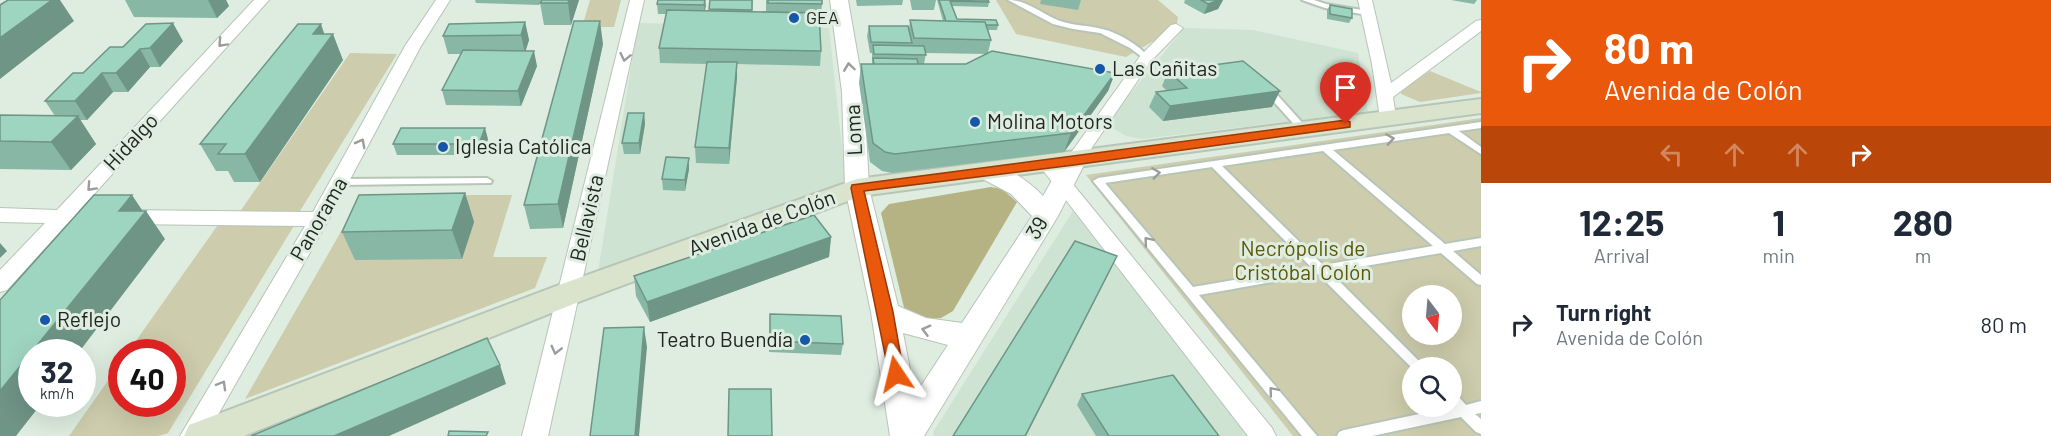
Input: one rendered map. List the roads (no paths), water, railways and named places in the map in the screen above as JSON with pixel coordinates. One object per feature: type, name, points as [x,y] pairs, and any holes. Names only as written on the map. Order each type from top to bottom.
[{"type":"main road","name":"Avenida de Colón","points":[[202,436],[570,293],[857,188],[987,172],[1062,169],[1304,130],[1386,107],[1481,105]]},
{"type":"street","name":"Hidalgo","points":[[0,284],[262,0]]},
{"type":"street","name":"Panorama","points":[[193,436],[340,182],[413,46],[442,0]]},
{"type":"street","name":"Bellavista","points":[[535,436],[637,0]]},
{"type":"street","name":"Loma","points":[[839,0],[858,92],[857,188],[885,312],[906,436]]},
{"type":"street","points":[[1367,7],[1386,107]]},
{"type":"street","points":[[1386,107],[1481,24]]},
{"type":"street","name":"39","points":[[906,436],[1045,216],[1062,169],[1146,58],[1176,28]]},
{"type":"street","points":[[1062,169],[1263,436]]},
{"type":"street","points":[[987,172],[1019,186],[1033,197],[1045,216]]},
{"type":"street","points":[[0,215],[86,217]]},
{"type":"street","points":[[110,217],[319,219]]},
{"type":"street","points":[[885,312],[909,326],[932,333],[970,335]]},
{"type":"lane","points":[[1012,0],[1056,22],[1109,34],[1133,46],[1146,58]]},
{"type":"lane","points":[[1306,0],[1325,6],[1367,7]]},
{"type":"lane","points":[[1261,81],[1304,130]]},
{"type":"lane","points":[[1310,436],[1098,181],[1481,125]]},
{"type":"lane","points":[[1451,130],[1481,152]]},
{"type":"lane","points":[[1326,149],[1481,281]]},
{"type":"lane","points":[[1214,164],[1409,357]]},
{"type":"lane","points":[[340,182],[487,181]]},
{"type":"lane","points":[[1190,292],[1481,242]]},
{"type":"lane","points":[[1344,436],[1481,407]]},
{"type":"lane","points":[[1463,410],[1481,428]]},
{"type":"place","name":"GEA","points":[[794,18]]},
{"type":"place","name":"Las Cañitas","points":[[1100,69]]},
{"type":"place","name":"Molina Motors","points":[[975,122]]},
{"type":"place","name":"Iglesia Católica","points":[[443,147]]},
{"type":"place","name":"Reflejo","points":[[45,320]]},
{"type":"place","name":"Teatro Buendía","points":[[805,340]]},
{"type":"park label","name":"Necrópolis de Cristóbal Colón","points":[[1303,261]]}]
